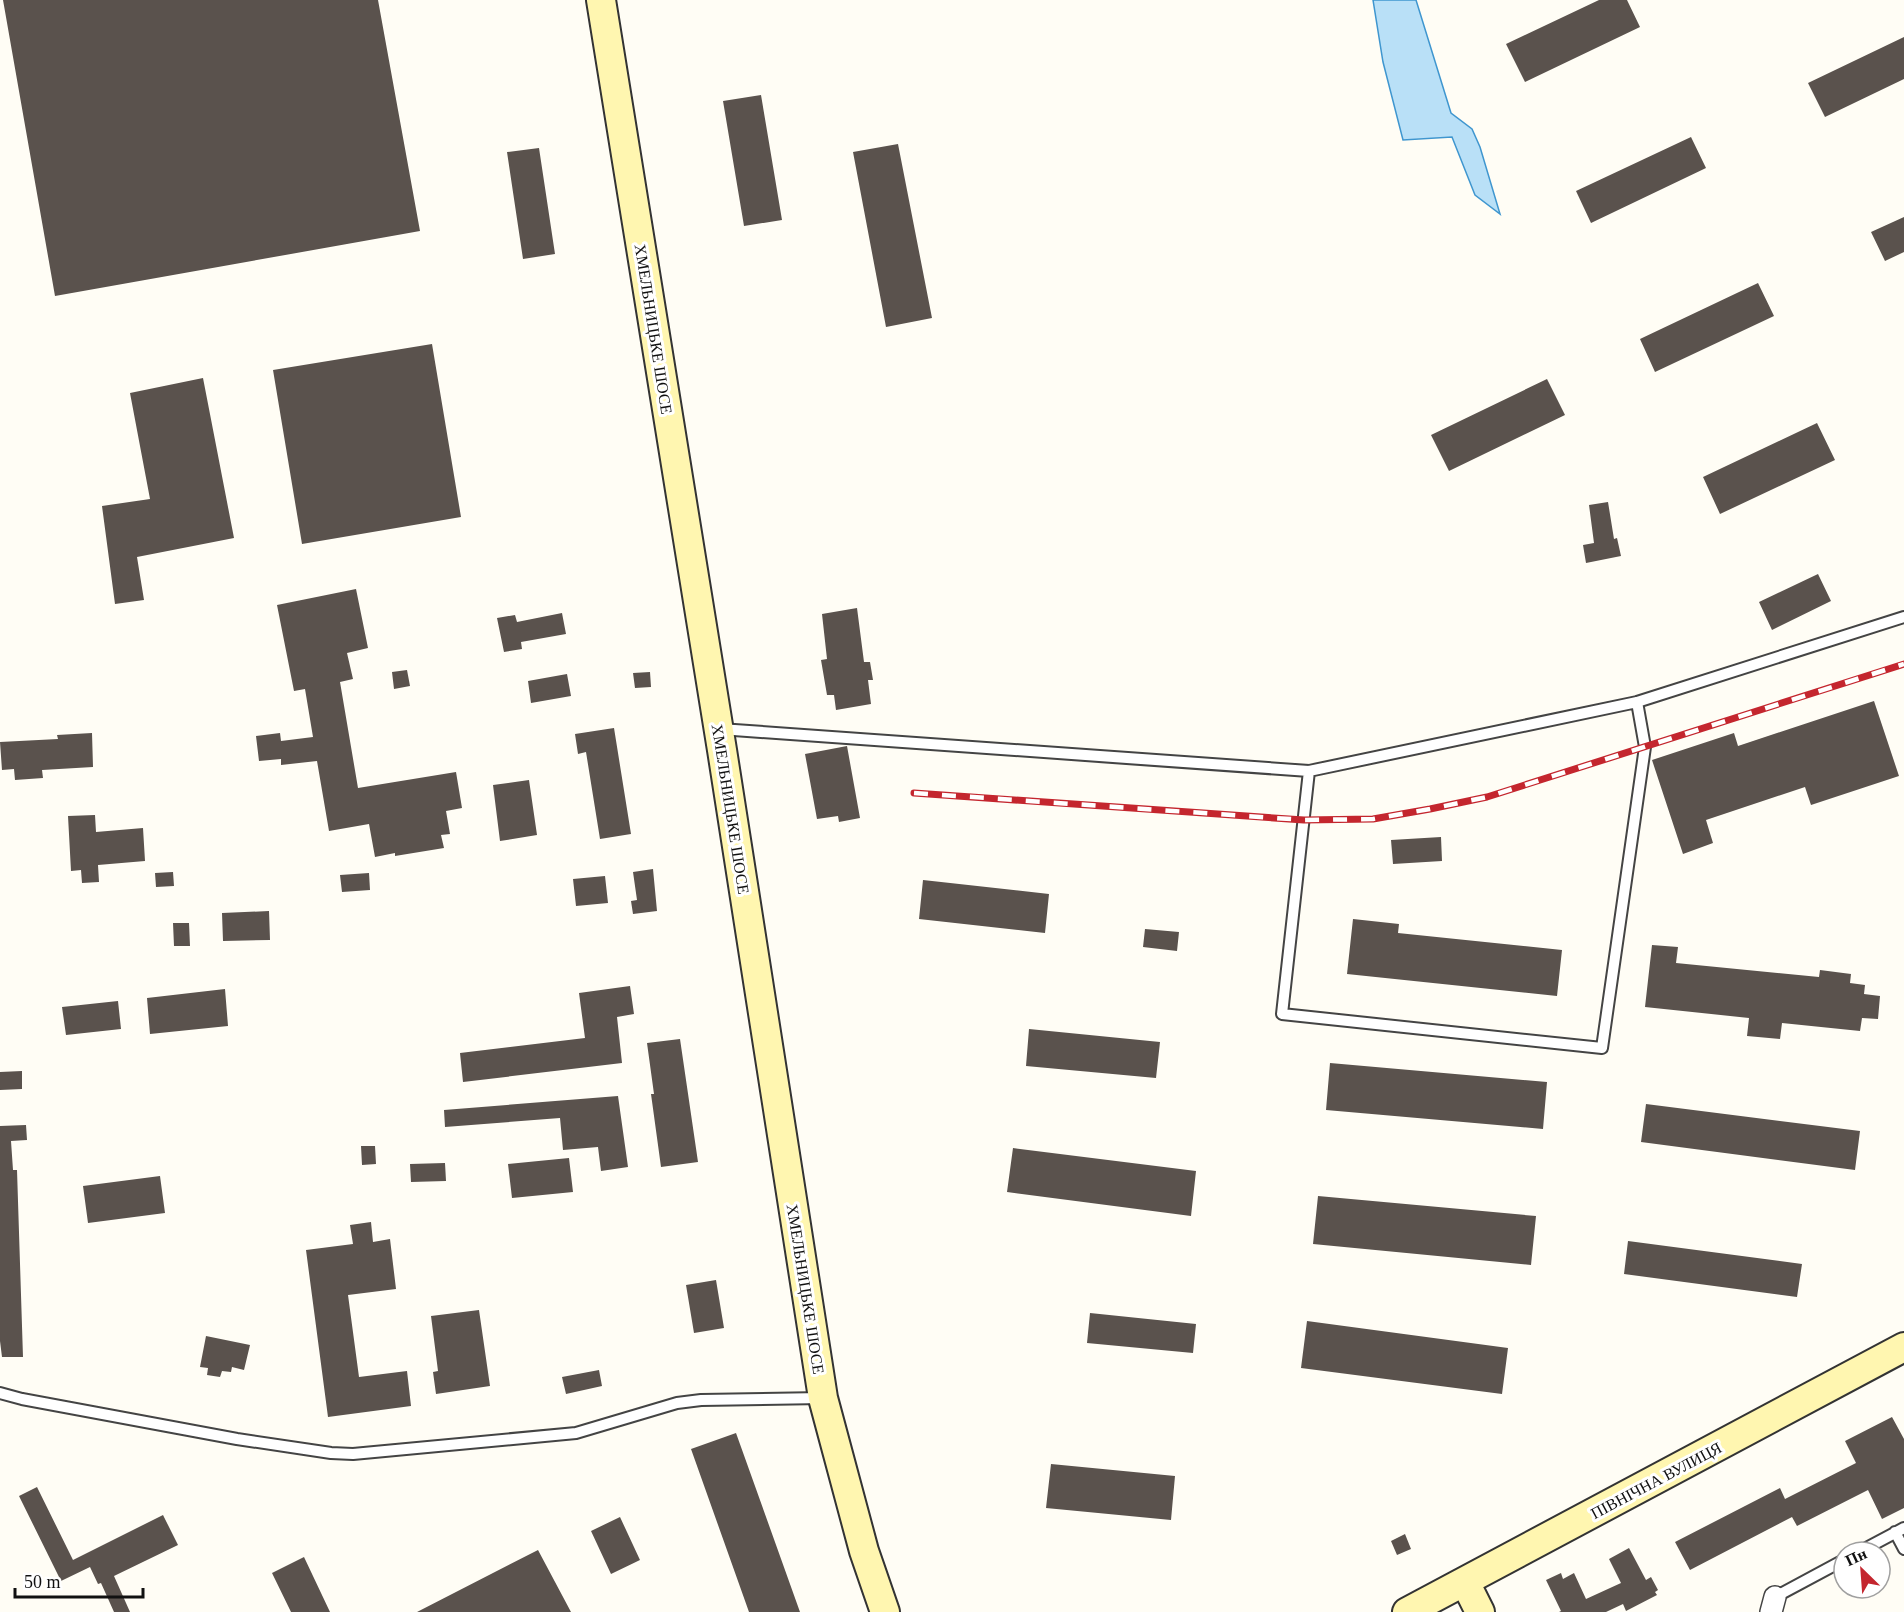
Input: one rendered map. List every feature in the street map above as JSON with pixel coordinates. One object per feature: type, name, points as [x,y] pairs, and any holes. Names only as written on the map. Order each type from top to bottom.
[{"type":"street","name":"ХМЕЛЬНИЦЬКЕ ШОСЕ","points":[[601,0],[823,1398],[864,1551],[885,1612]]},
{"type":"street","name":"ПІВНІЧНА ВУЛИЦЯ","points":[[1407,1612],[1904,1347]]},
{"type":"street","points":[[1465,1582],[1480,1612]]},
{"type":"lane","points":[[718,729],[1309,771],[1637,702],[1904,617]]},
{"type":"lane","points":[[1309,771],[1282,1014],[1602,1048],[1645,747],[1637,702]]},
{"type":"lane","points":[[0,1393],[237,1439],[331,1453],[353,1454],[576,1433],[676,1403],[701,1400],[823,1398]]},
{"type":"lane","points":[[1881,1540],[1900,1530],[1904,1549]]},
{"type":"lane","points":[[1773,1605],[1832,1568]]},
{"type":"water","points":[[1373,0],[1416,0],[1451,113],[1472,129],[1480,147],[1500,214],[1475,195],[1452,137],[1403,140],[1383,62]]},
{"type":"building","points":[[3,0],[378,0],[420,231],[55,296]]},
{"type":"building","points":[[1599,0],[1627,0],[1640,27],[1525,82],[1506,44]]},
{"type":"building","points":[[1904,37],[1904,79],[1825,117],[1808,83]]},
{"type":"building","points":[[761,95],[782,220],[744,226],[723,101]]},
{"type":"building","points":[[1691,137],[1706,168],[1591,223],[1576,191]]},
{"type":"building","points":[[898,144],[932,318],[886,327],[853,152]]},
{"type":"building","points":[[539,148],[555,254],[523,259],[507,152]]},
{"type":"building","points":[[1904,217],[1904,252],[1885,261],[1871,232]]},
{"type":"building","points":[[1758,283],[1774,316],[1655,372],[1640,339]]},
{"type":"building","points":[[432,344],[461,517],[302,544],[273,370]]},
{"type":"building","points":[[203,378],[234,538],[137,557],[144,600],[115,604],[102,506],[150,499],[130,393]]},
{"type":"building","points":[[1547,379],[1565,415],[1449,471],[1431,435]]},
{"type":"building","points":[[1817,423],[1835,460],[1720,514],[1703,477]]},
{"type":"building","points":[[1608,502],[1614,539],[1617,538],[1621,556],[1586,563],[1583,545],[1594,543],[1589,505]]},
{"type":"building","points":[[1818,574],[1831,601],[1772,630],[1759,602]]},
{"type":"building","points":[[356,589],[368,648],[347,653],[353,679],[340,682],[358,788],[456,772],[462,808],[446,811],[450,834],[441,835],[444,848],[375,857],[369,824],[329,831],[317,761],[281,765],[281,759],[259,761],[256,736],[280,733],[281,741],[313,737],[305,689],[294,691],[277,605]]},
{"type":"building","points":[[857,608],[864,662],[870,662],[873,680],[868,680],[871,704],[836,710],[834,695],[827,695],[821,660],[827,659],[822,614]]},
{"type":"building","points":[[562,613],[566,634],[521,642],[522,649],[504,652],[497,618],[515,615],[517,622]]},
{"type":"building","points":[[407,670],[410,686],[394,689],[392,672]]},
{"type":"building","points":[[650,672],[651,687],[635,688],[633,673]]},
{"type":"building","points":[[567,674],[571,696],[531,703],[528,681]]},
{"type":"building","points":[[1874,701],[1899,776],[1811,805],[1805,787],[1706,820],[1713,843],[1683,854],[1652,760],[1734,733],[1738,746]]},
{"type":"building","points":[[614,728],[631,834],[600,839],[586,752],[578,754],[575,734]]},
{"type":"building","points":[[92,733],[93,767],[42,770],[43,778],[15,780],[14,769],[2,770],[0,742],[58,739],[57,735]]},
{"type":"building","points":[[847,746],[860,818],[839,822],[838,816],[817,819],[805,754]]},
{"type":"building","points":[[529,780],[537,835],[500,841],[493,785]]},
{"type":"building","points":[[95,815],[96,832],[143,828],[145,861],[98,865],[99,882],[82,883],[81,870],[71,871],[68,816]]},
{"type":"building","points":[[1441,837],[1442,861],[1393,864],[1391,840]]},
{"type":"building","points":[[653,869],[657,911],[633,914],[631,901],[637,900],[633,872]]},
{"type":"building","points":[[173,872],[174,886],[156,887],[155,873]]},
{"type":"building","points":[[369,873],[370,890],[342,892],[340,875]]},
{"type":"building","points":[[605,876],[608,903],[576,906],[573,879]]},
{"type":"building","points":[[923,880],[1049,894],[1045,933],[919,919]]},
{"type":"building","points":[[269,911],[270,940],[223,941],[222,913]]},
{"type":"building","points":[[1353,919],[1399,924],[1398,933],[1562,950],[1557,996],[1347,974]]},
{"type":"building","points":[[173,923],[189,923],[190,946],[174,946]]},
{"type":"building","points":[[1145,929],[1179,932],[1177,951],[1143,947]]},
{"type":"building","points":[[1652,945],[1678,947],[1676,963],[1819,977],[1820,970],[1851,974],[1850,983],[1865,985],[1864,994],[1880,996],[1878,1019],[1862,1018],[1860,1031],[1782,1023],[1780,1039],[1747,1036],[1749,1018],[1645,1007]]},
{"type":"building","points":[[630,986],[634,1014],[617,1017],[622,1063],[463,1082],[460,1053],[585,1038],[579,993]]},
{"type":"building","points":[[225,989],[228,1026],[150,1034],[147,998]]},
{"type":"building","points":[[118,1001],[121,1029],[66,1035],[62,1007]]},
{"type":"building","points":[[1029,1029],[1160,1042],[1156,1078],[1026,1066]]},
{"type":"building","points":[[680,1039],[698,1162],[661,1167],[647,1043]]},
{"type":"building","points":[[1330,1063],[1547,1082],[1543,1129],[1326,1110]]},
{"type":"building","points":[[22,1071],[22,1089],[0,1090],[0,1072]]},
{"type":"building","points":[[618,1096],[628,1167],[601,1171],[598,1147],[563,1150],[560,1118],[445,1127],[444,1110]]},
{"type":"building","points":[[1646,1104],[1860,1131],[1855,1170],[1641,1142]]},
{"type":"building","points":[[26,1125],[27,1140],[11,1141],[13,1170],[17,1170],[23,1357],[2,1357],[0,1341],[0,1126]]},
{"type":"building","points":[[361,1146],[375,1146],[376,1164],[362,1165]]},
{"type":"building","points":[[1013,1148],[1196,1171],[1191,1216],[1007,1192]]},
{"type":"building","points":[[569,1158],[573,1192],[512,1198],[508,1164]]},
{"type":"building","points":[[445,1163],[446,1181],[411,1182],[410,1164]]},
{"type":"building","points":[[160,1176],[165,1213],[88,1223],[83,1186]]},
{"type":"building","points":[[1318,1196],[1536,1216],[1531,1265],[1313,1244]]},
{"type":"building","points":[[371,1222],[373,1242],[390,1239],[396,1289],[348,1295],[359,1377],[407,1371],[411,1406],[328,1417],[306,1250],[353,1244],[350,1225]]},
{"type":"building","points":[[1628,1241],[1802,1264],[1797,1297],[1624,1274]]},
{"type":"building","points":[[716,1280],[724,1328],[694,1333],[686,1285]]},
{"type":"building","points":[[479,1310],[490,1386],[436,1394],[433,1372],[438,1371],[431,1316]]},
{"type":"building","points":[[1090,1313],[1196,1324],[1193,1353],[1087,1343]]},
{"type":"building","points":[[1307,1321],[1508,1348],[1502,1394],[1301,1368]]},
{"type":"building","points":[[206,1336],[250,1345],[244,1370],[232,1367],[231,1372],[222,1371],[220,1377],[207,1375],[208,1368],[200,1367]]},
{"type":"building","points":[[599,1370],[602,1386],[566,1394],[562,1377]]},
{"type":"building","points":[[1892,1417],[1904,1439],[1904,1508],[1882,1519],[1868,1490],[1797,1526],[1792,1517],[1690,1570],[1675,1542],[1780,1488],[1785,1499],[1856,1463],[1845,1441]]},
{"type":"building","points":[[736,1433],[800,1612],[749,1612],[691,1449]]},
{"type":"building","points":[[1051,1464],[1175,1476],[1171,1520],[1046,1508]]},
{"type":"building","points":[[37,1487],[73,1560],[163,1515],[178,1545],[114,1576],[130,1612],[114,1612],[101,1583],[98,1584],[90,1567],[61,1581],[19,1496]]},
{"type":"building","points":[[620,1517],[640,1560],[611,1574],[591,1531]]},
{"type":"building","points":[[1405,1534],[1411,1549],[1397,1555],[1391,1541]]},
{"type":"building","points":[[1629,1548],[1646,1580],[1651,1577],[1658,1590],[1655,1592],[1657,1595],[1626,1611],[1623,1604],[1606,1612],[1559,1612],[1561,1611],[1546,1580],[1561,1573],[1563,1579],[1574,1573],[1586,1599],[1621,1583],[1609,1559]]},
{"type":"building","points":[[538,1550],[571,1612],[417,1612]]},
{"type":"building","points":[[304,1557],[330,1612],[291,1612],[272,1573]]},
{"type":"railway","points":[[914,793],[1304,820],[1373,819],[1487,797],[1904,664]]}]
